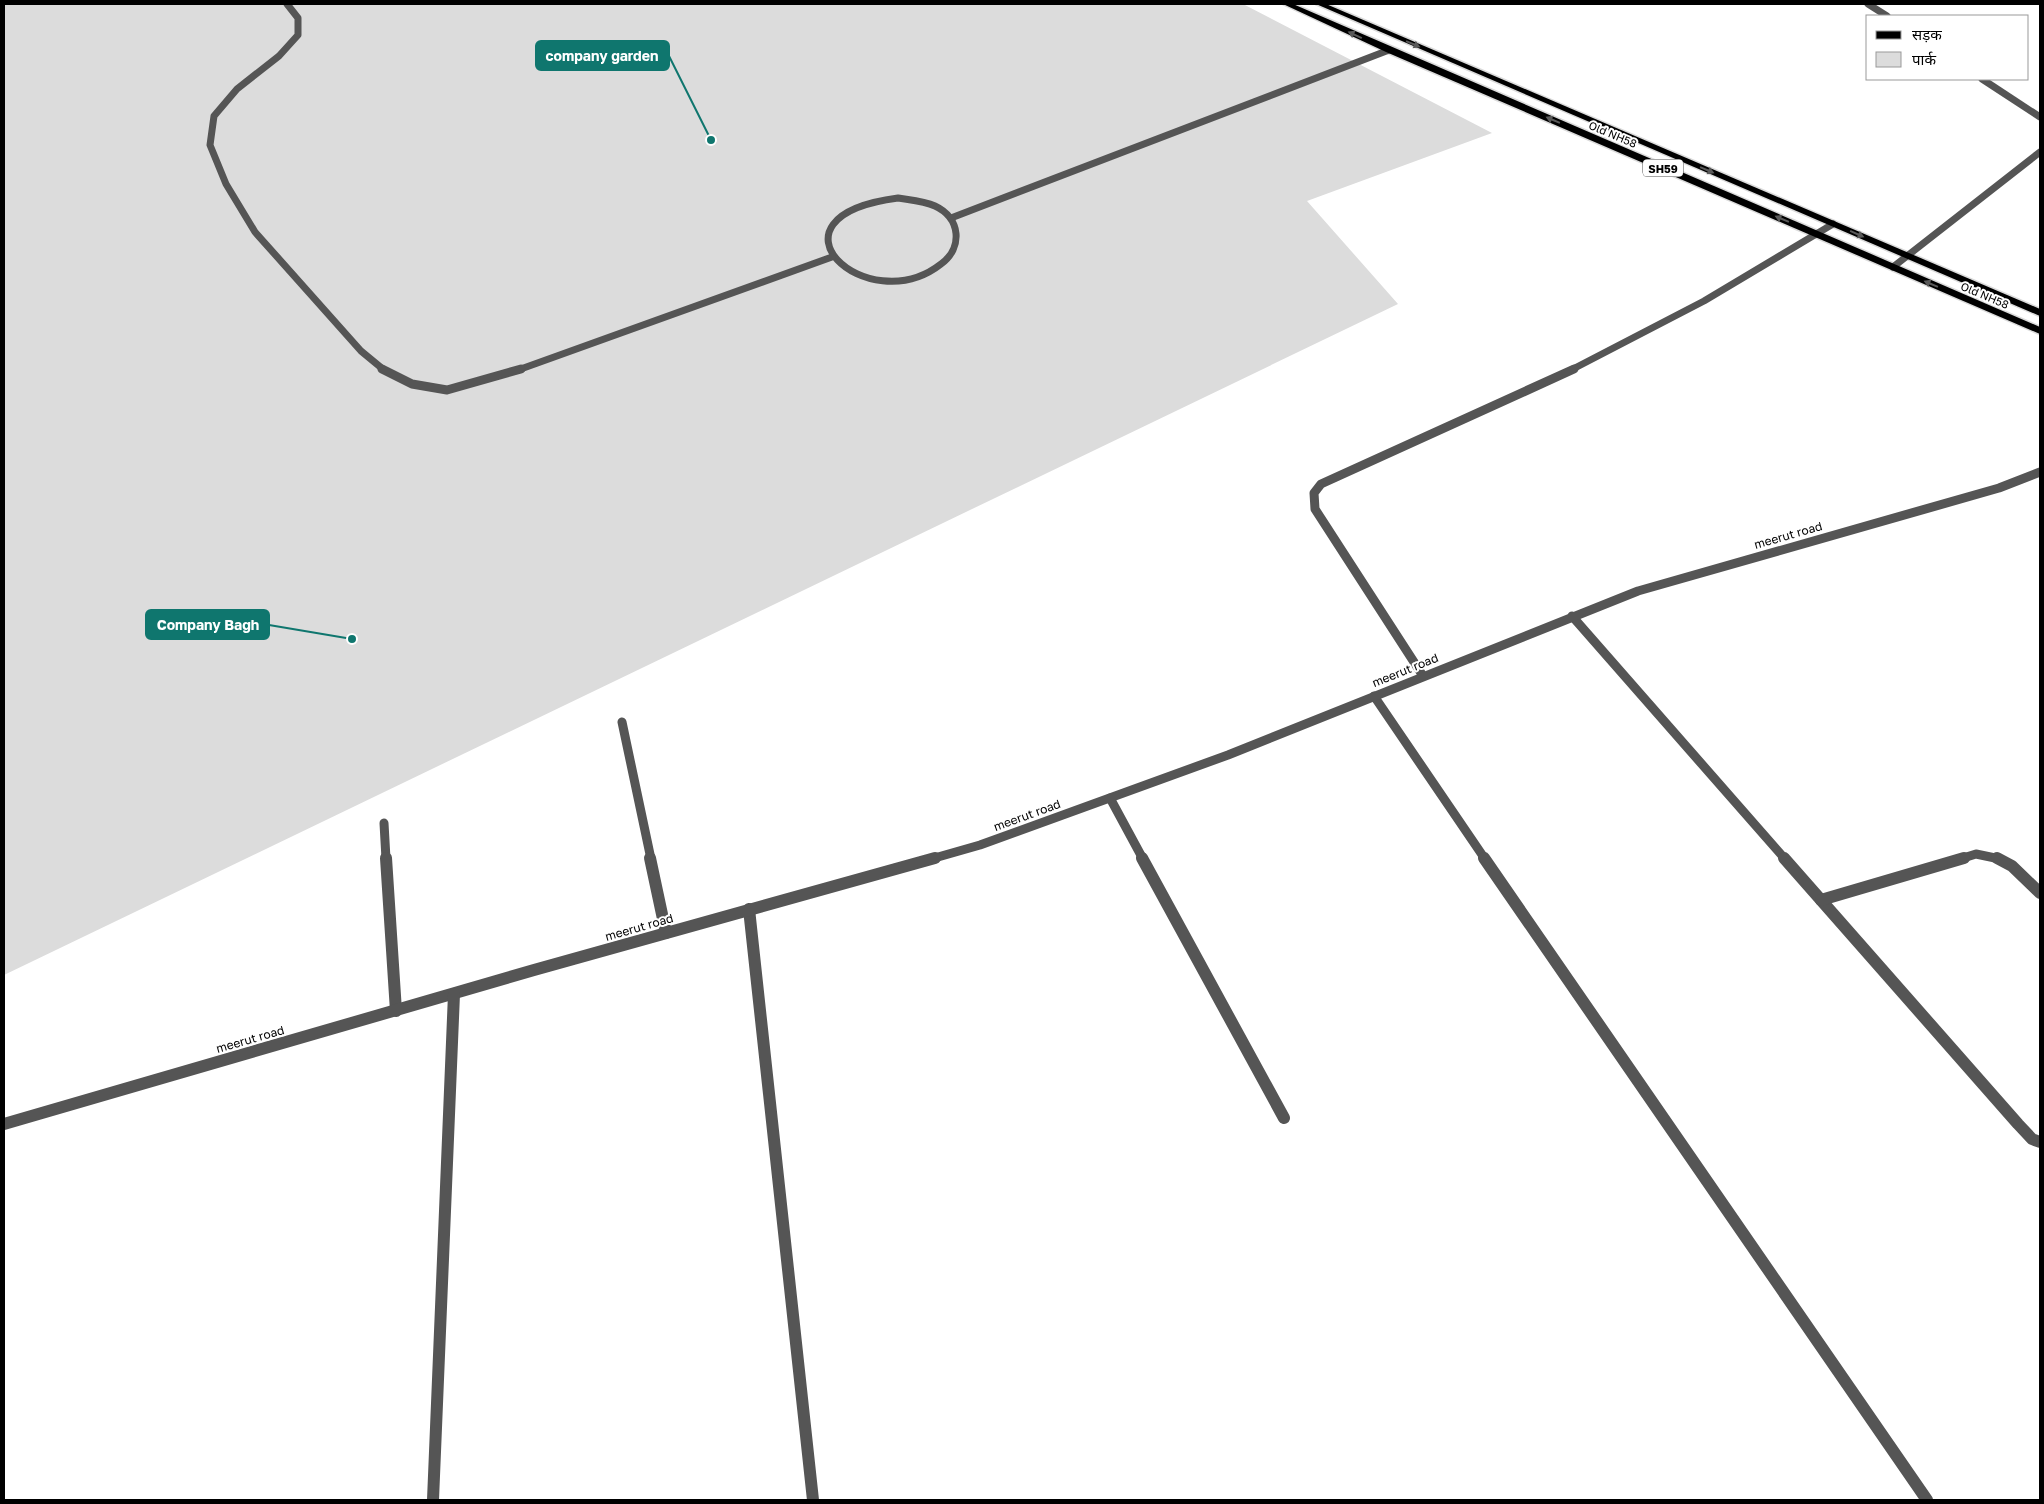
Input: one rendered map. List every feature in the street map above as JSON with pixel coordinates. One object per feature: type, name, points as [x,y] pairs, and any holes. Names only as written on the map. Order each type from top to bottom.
[{"type":"main road","name":"Old NH58","points":[[1287,4],[1389,50],[2040,331]]},
{"type":"main road","name":"Old NH58","points":[[1320,4],[2040,313]]},
{"type":"main road","points":[[1570,128],[1584,117]]},
{"type":"main road","points":[[2010,317],[2021,305]]},
{"type":"street","points":[[287,4],[298,18],[298,35],[279,56],[237,89],[214,116],[210,145],[226,184],[255,232],[361,351],[386,372],[412,384],[447,390],[499,377],[832,257]]},
{"type":"street","points":[[1868,4],[1885,15]]},
{"type":"street","points":[[951,218],[1389,50]]},
{"type":"street","points":[[1984,80],[2040,117]]},
{"type":"street","points":[[1893,267],[2040,152]]},
{"type":"street","points":[[898,198],[912,200],[938,208],[951,218],[958,229],[958,242],[952,255],[940,266],[922,274],[902,279],[880,280],[852,272],[832,257],[828,243],[830,229],[841,217],[856,207],[877,200],[898,198]]},
{"type":"street","points":[[1423,676],[1315,509],[1312,499],[1314,491],[1321,484],[1578,367],[1704,301],[1833,224]]},
{"type":"street","name":"meerut road","points":[[4,1124],[396,1010],[980,845],[1228,755],[1638,591],[1999,488],[2040,472]]},
{"type":"street","points":[[1572,616],[2018,1124],[2032,1139],[2040,1142]]},
{"type":"street","points":[[1374,696],[1622,1060],[1927,1500]]},
{"type":"street","points":[[622,722],[666,933]]},
{"type":"street","points":[[1110,798],[1284,1118]]},
{"type":"street","points":[[384,823],[396,1010]]},
{"type":"street","points":[[1821,900],[1976,854],[1992,855],[2009,862],[2040,893]]},
{"type":"street","points":[[749,910],[813,1500]]},
{"type":"street","points":[[433,1500],[454,994]]},
{"type":"green space","points":[[4,4],[1243,4],[1492,133],[1307,201],[1398,304],[4,975]]},
{"type":"place","name":"company garden","points":[[711,140]]},
{"type":"place","name":"Company Bagh","points":[[352,639]]}]
